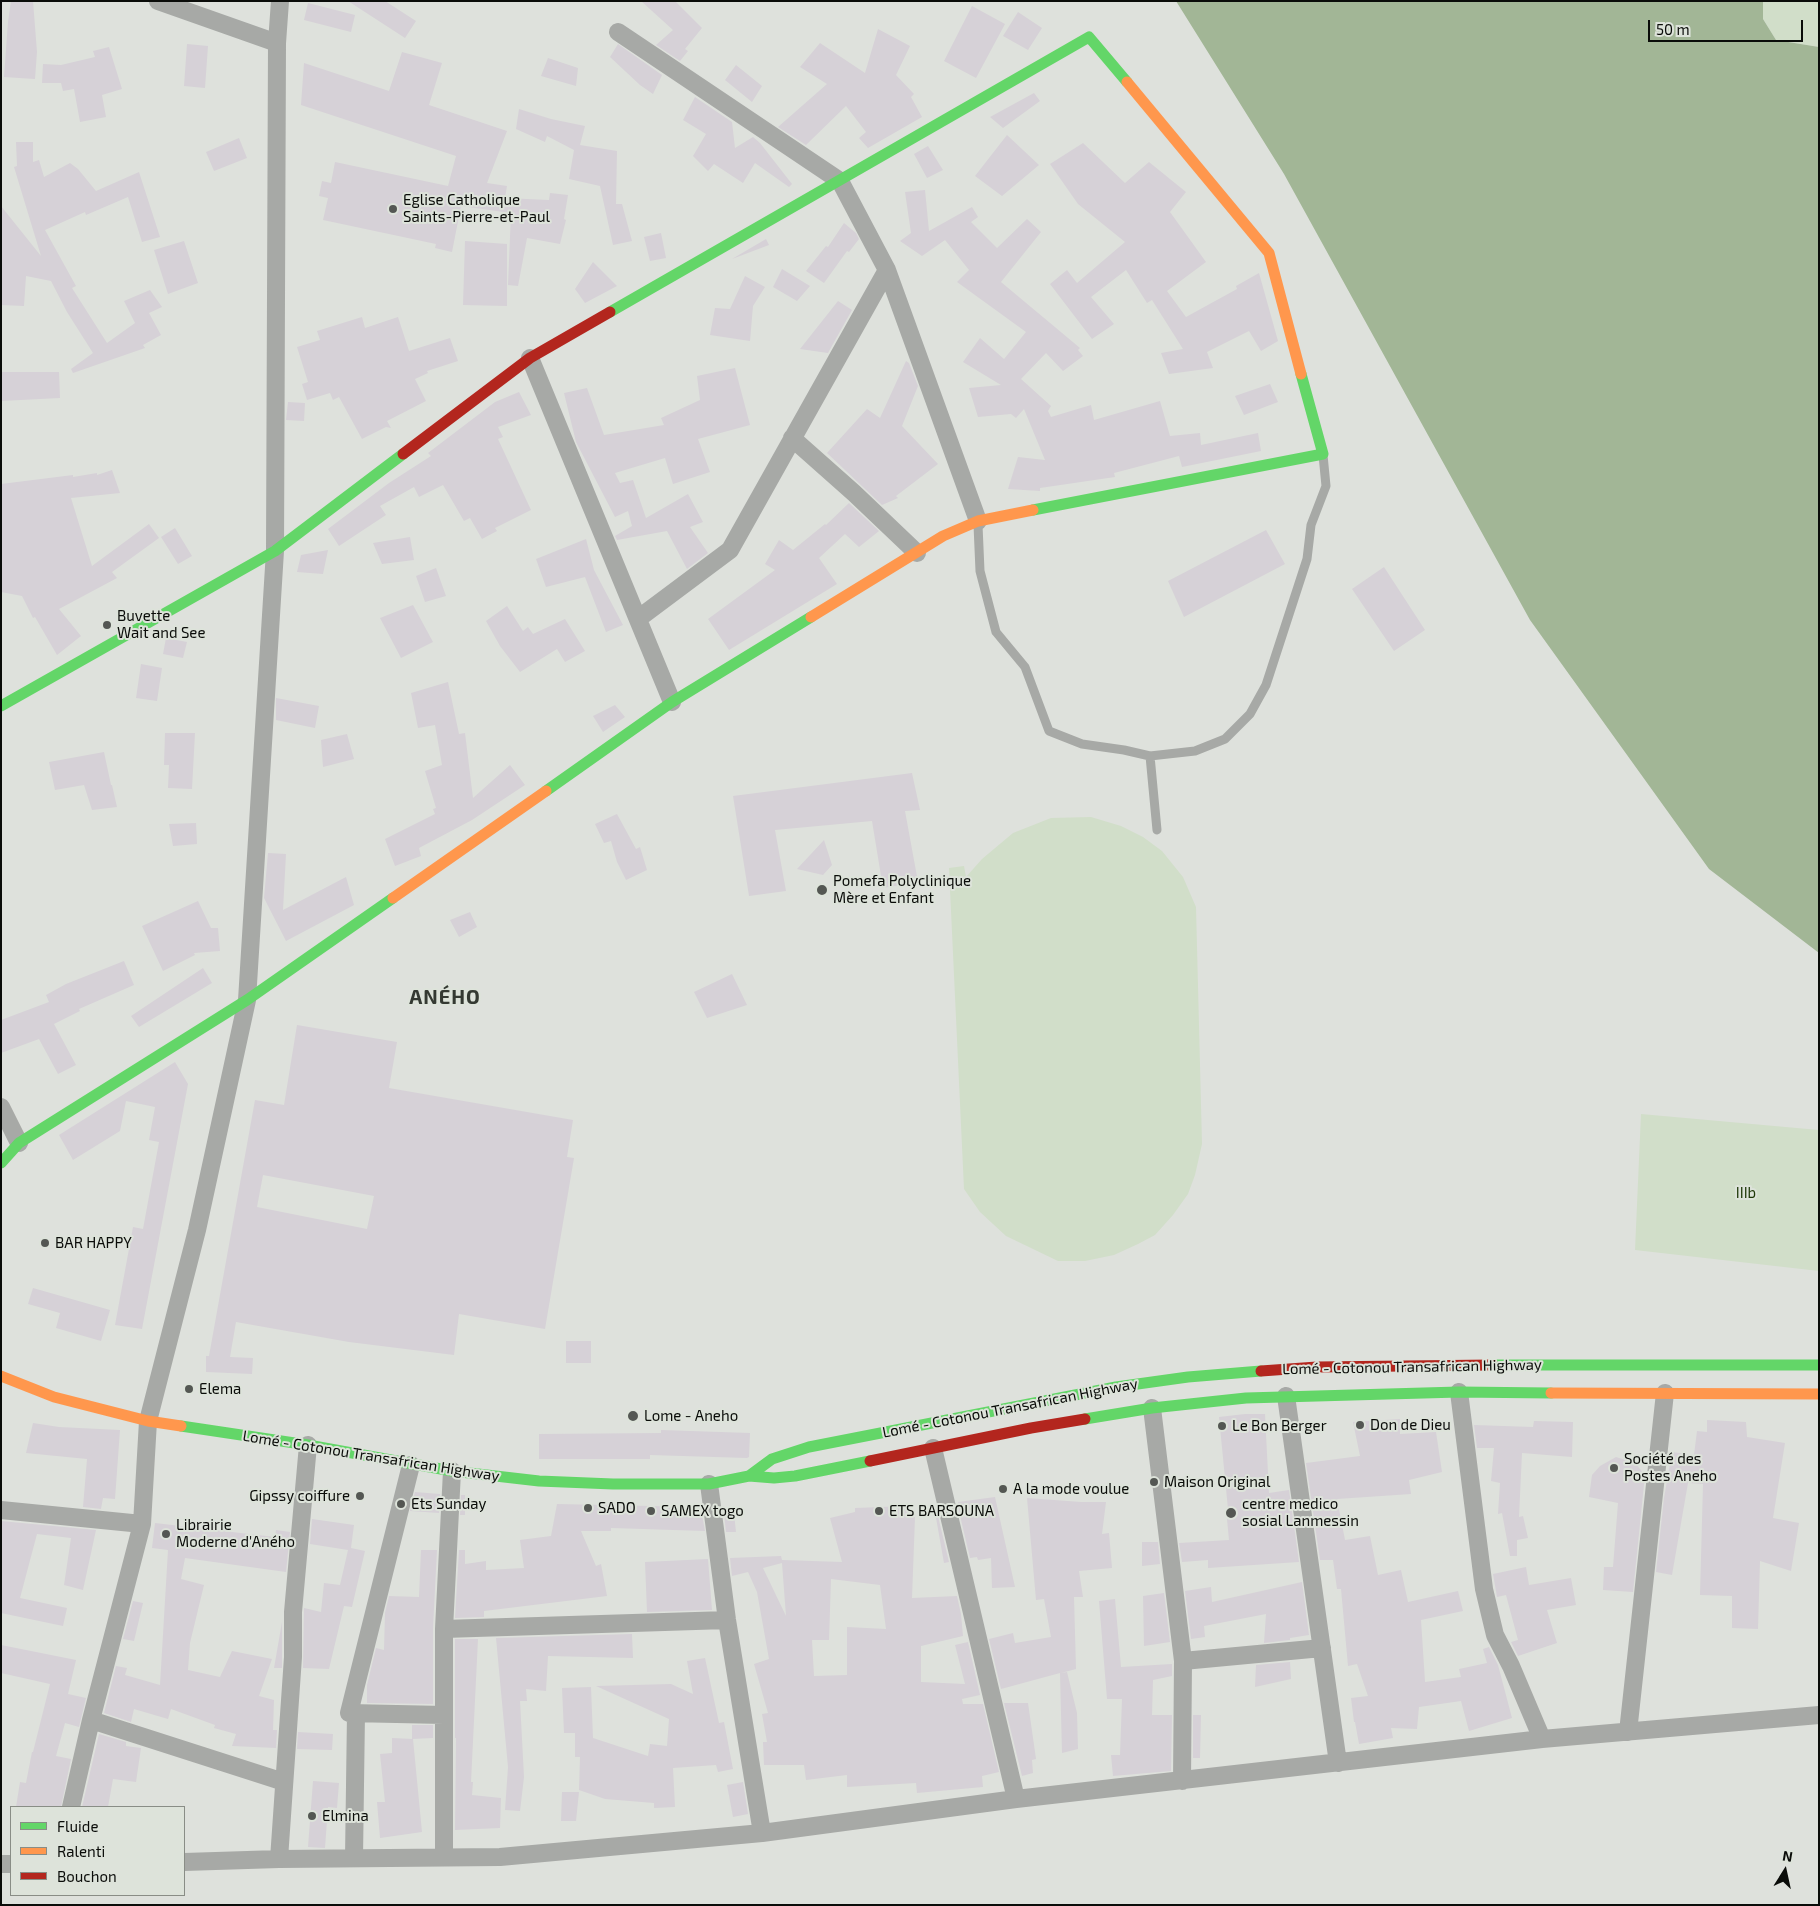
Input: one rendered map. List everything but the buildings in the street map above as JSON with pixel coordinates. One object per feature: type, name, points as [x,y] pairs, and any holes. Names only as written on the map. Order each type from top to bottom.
[{"type":"main road","points":[[1,706],[274,551],[530,358],[840,182],[1089,37],[1269,253],[1322,454],[978,521],[943,536],[672,702],[247,1000],[19,1143],[1,1163]]},
{"type":"main road","name":"Lomé - Cotonou Transafrican Highway","points":[[748,1476],[772,1459],[810,1447],[1033,1402],[1116,1387],[1188,1377],[1317,1367],[1391,1365],[1819,1365]]},
{"type":"main road","name":"Lomé - Cotonou Transafrican Highway","points":[[1,1376],[54,1397],[148,1421],[308,1446],[411,1465],[539,1481],[613,1484],[709,1484],[748,1476],[774,1478],[795,1476],[1031,1428],[1206,1401],[1286,1396],[1459,1392],[1819,1394]]},
{"type":"street","points":[[158,1],[277,43]]},
{"type":"street","points":[[71,1806],[91,1720],[142,1524],[148,1421],[197,1230],[247,1000],[274,551],[277,43],[280,1]]},
{"type":"street","points":[[618,32],[840,182],[887,270],[978,521]]},
{"type":"street","points":[[639,618],[730,550],[887,270]]},
{"type":"street","points":[[530,358],[639,618],[672,702]]},
{"type":"street","points":[[792,438],[854,493],[917,553]]},
{"type":"street","points":[[1,1107],[19,1143]]},
{"type":"street","points":[[1459,1392],[1484,1590],[1495,1635],[1511,1666],[1542,1739]]},
{"type":"street","points":[[1628,1732],[1665,1393]]},
{"type":"street","points":[[1286,1396],[1338,1763]]},
{"type":"street","points":[[1152,1408],[1183,1661],[1182,1781]]},
{"type":"street","points":[[279,1859],[293,1657],[293,1612],[308,1446]]},
{"type":"street","points":[[933,1448],[1016,1799]]},
{"type":"street","points":[[411,1465],[353,1690],[349,1713],[444,1715]]},
{"type":"street","points":[[444,1857],[444,1629],[452,1470]]},
{"type":"street","points":[[709,1484],[727,1620],[762,1833]]},
{"type":"street","points":[[1,1510],[142,1524]]},
{"type":"street","points":[[444,1629],[727,1620]]},
{"type":"street","points":[[1183,1661],[1322,1648]]},
{"type":"street","points":[[354,1858],[356,1713]]},
{"type":"street","points":[[185,1862],[500,1856],[762,1833],[1016,1799],[1542,1739],[1819,1715]]},
{"type":"street","points":[[91,1720],[284,1782]]},
{"type":"lane","points":[[978,521],[980,571],[996,632],[1025,667],[1049,731],[1082,744],[1150,756],[1195,751],[1225,739],[1250,714],[1266,685],[1306,559],[1311,526],[1326,486],[1322,454]]},
{"type":"lane","points":[[1150,756],[1158,830]]},
{"type":"green space","points":[[1763,1],[1819,1],[1819,47],[1776,40],[1763,19]]},
{"type":"green space","points":[[1091,817],[1121,826],[1143,837],[1162,851],[1183,877],[1196,907],[1202,1144],[1195,1175],[1188,1194],[1155,1235],[1114,1255],[1085,1261],[1058,1261],[1006,1236],[980,1212],[964,1189],[949,868],[964,866],[966,877],[982,859],[1013,833],[1051,818]]},
{"type":"green space","name":"IIIb","points":[[1641,1114],[1819,1130],[1819,1271],[1635,1250]]},
{"type":"shaded area","points":[[1176,1],[1763,1],[1763,19],[1776,40],[1819,47],[1819,953],[1709,869],[1530,620],[1284,174]]},
{"type":"traffic: fast","points":[[610,312],[1089,37],[1127,82]]},
{"type":"traffic: fast","points":[[1033,510],[1323,454],[1301,374]]},
{"type":"traffic: fast","points":[[1,706],[275,551],[403,454]]},
{"type":"traffic: fast","points":[[546,791],[672,702],[811,617]]},
{"type":"traffic: fast","points":[[1,1163],[19,1143],[247,1000],[393,898]]},
{"type":"traffic: fast","points":[[1493,1365],[1819,1365]]},
{"type":"traffic: fast","points":[[749,1476],[772,1459],[809,1447],[1116,1387],[1188,1377],[1261,1371]]},
{"type":"traffic: fast","points":[[1085,1419],[1152,1408],[1246,1398],[1459,1392],[1551,1393]]},
{"type":"traffic: fast","points":[[181,1426],[308,1445],[452,1471],[539,1481],[613,1484],[709,1484],[749,1476],[774,1478],[795,1476],[870,1461]]},
{"type":"traffic: slow","points":[[1127,82],[1269,253],[1301,374]]},
{"type":"traffic: slow","points":[[811,617],[943,536],[978,521],[1033,510]]},
{"type":"traffic: slow","points":[[393,898],[546,791]]},
{"type":"traffic: slow","points":[[1,1376],[54,1397],[148,1421],[181,1426]]},
{"type":"traffic: slow","points":[[1551,1393],[1819,1394]]},
{"type":"traffic: jam","points":[[403,454],[530,358],[610,312]]},
{"type":"traffic: jam","points":[[1261,1371],[1317,1367],[1493,1365]]},
{"type":"traffic: jam","points":[[870,1461],[1031,1428],[1085,1419]]},
{"type":"place","name":"Eglise Catholique Saints-Pierre-et-Paul","points":[[393,209]]},
{"type":"place","name":"Buvette Wait and See","points":[[107,625]]},
{"type":"place","name":"Pomefa Polyclinique Mère et Enfant","points":[[822,890]]},
{"type":"place","name":"BAR HAPPY","points":[[45,1243]]},
{"type":"place","name":"Elema","points":[[189,1389]]},
{"type":"place","name":"Lome - Aneho","points":[[633,1416]]},
{"type":"place","name":"Don de Dieu","points":[[1360,1425]]},
{"type":"place","name":"Le Bon Berger","points":[[1222,1426]]},
{"type":"place","name":"Société des Postes Aneho","points":[[1614,1468]]},
{"type":"place","name":"Maison Original","points":[[1154,1482]]},
{"type":"place","name":"A la mode voulue","points":[[1003,1489]]},
{"type":"place","name":"Gipssy coiffure","points":[[360,1496]]},
{"type":"place","name":"Ets Sunday","points":[[401,1504]]},
{"type":"place","name":"SADO","points":[[588,1508]]},
{"type":"place","name":"SAMEX togo","points":[[651,1511]]},
{"type":"place","name":"ETS BARSOUNA","points":[[879,1511]]},
{"type":"place","name":"centre medico sosial Lanmessin","points":[[1231,1513]]},
{"type":"place","name":"Librairie Moderne d'Aného","points":[[166,1534]]},
{"type":"place","name":"Elmina","points":[[312,1816]]},
{"type":"district","name":"ANÉHO","points":[[445,997]]}]
